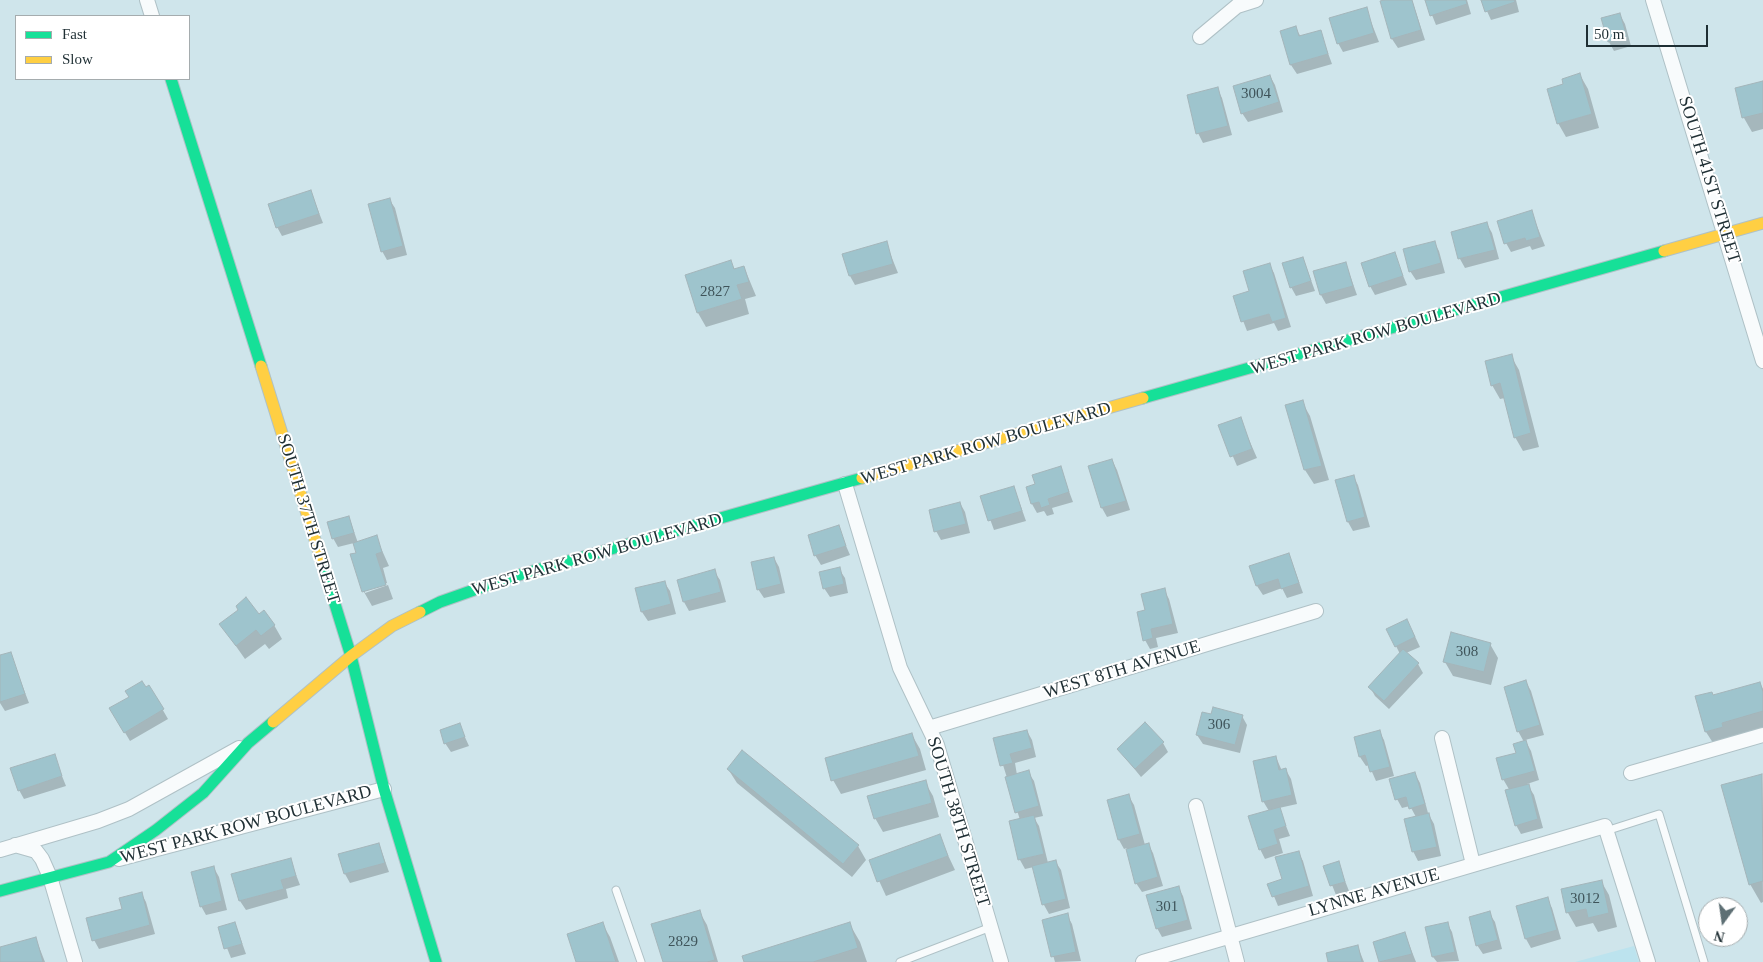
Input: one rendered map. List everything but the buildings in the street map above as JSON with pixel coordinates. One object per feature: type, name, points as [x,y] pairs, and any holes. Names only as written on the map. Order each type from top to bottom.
[{"type":"street","points":[[147,0],[152,15]]},
{"type":"street","points":[[1200,38],[1237,6],[1256,0]]},
{"type":"street","name":"SOUTH 41ST STREET","points":[[1653,0],[1763,360]]},
{"type":"street","name":"SOUTH 37TH STREET","points":[[171,80],[351,656],[384,789],[436,962]]},
{"type":"street","name":"WEST PARK ROW BOULEVARD","points":[[109,862],[156,830],[203,793],[248,743],[351,656],[392,626],[440,602],[505,579],[1763,223]]},
{"type":"street","name":"SOUTH 38TH STREET","points":[[845,484],[900,668],[937,745],[1001,962]]},
{"type":"street","name":"WEST 8TH AVENUE","points":[[929,728],[1316,611]]},
{"type":"street","points":[[1631,772],[1763,735]]},
{"type":"street","points":[[1442,738],[1473,864]]},
{"type":"street","name":"WEST PARK ROW BOULEVARD","points":[[0,850],[98,821],[129,808],[248,743]]},
{"type":"street","name":"WEST PARK ROW BOULEVARD","points":[[0,890],[384,789]]},
{"type":"street","points":[[1196,806],[1237,962]]},
{"type":"street","points":[[1606,828],[1648,962]]},
{"type":"street","name":"LYNNE AVENUE","points":[[1143,962],[1473,864],[1606,828]]},
{"type":"street","points":[[0,841],[36,851],[42,859],[50,877],[75,962]]},
{"type":"lane","points":[[1606,828],[1659,814],[1704,962]]},
{"type":"lane","points":[[616,890],[641,962]]},
{"type":"lane","points":[[900,962],[990,927]]},
{"type":"shaded area","points":[[1634,946],[1639,962],[1575,962]]},
{"type":"traffic: fast","points":[[171,80],[261,366]]},
{"type":"traffic: fast","points":[[1143,398],[1664,251]]},
{"type":"traffic: fast","points":[[420,612],[440,602],[505,579],[862,478]]},
{"type":"traffic: fast","points":[[321,559],[351,656],[384,789],[436,962]]},
{"type":"traffic: fast","points":[[0,891],[109,862],[156,830],[203,793],[248,743],[273,722]]},
{"type":"traffic: slow","points":[[1664,251],[1763,223]]},
{"type":"traffic: slow","points":[[261,366],[321,559]]},
{"type":"traffic: slow","points":[[862,478],[1143,398]]},
{"type":"traffic: slow","points":[[273,722],[351,656],[392,626],[420,612]]}]
